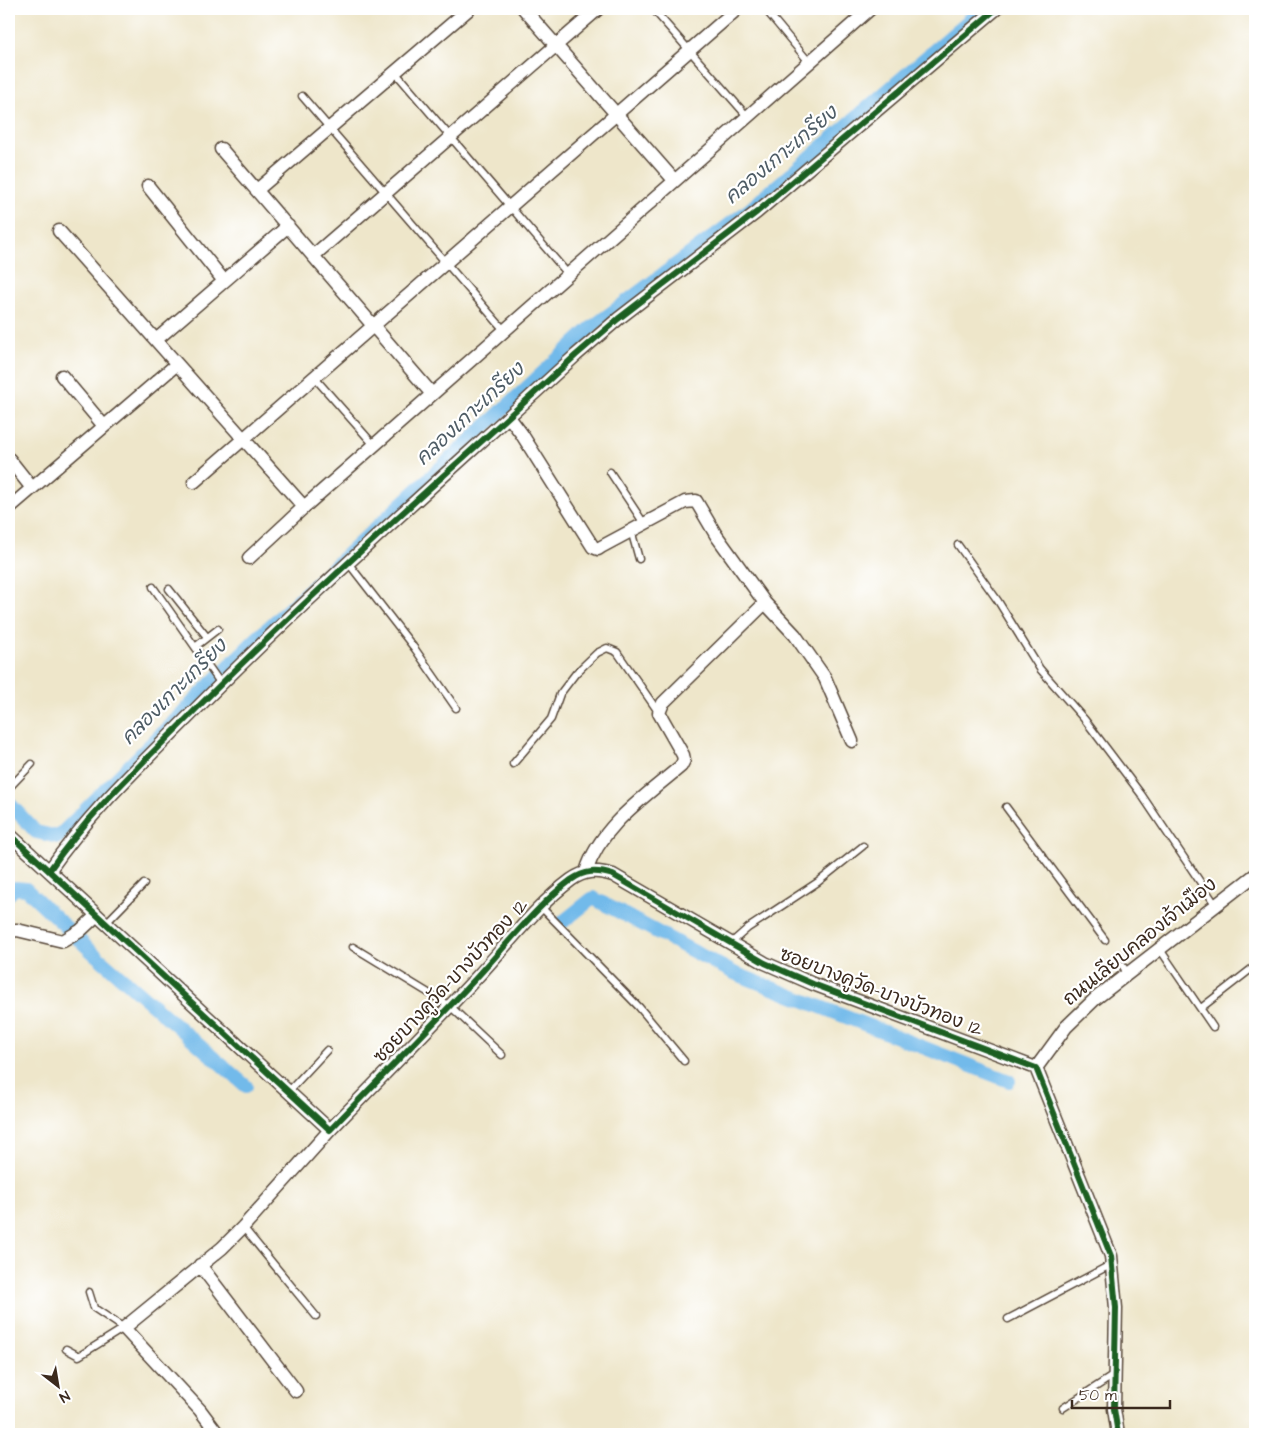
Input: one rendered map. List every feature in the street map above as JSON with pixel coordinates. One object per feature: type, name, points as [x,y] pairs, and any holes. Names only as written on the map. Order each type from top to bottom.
[{"type":"street","points":[[257,190],[469,9]]},
{"type":"street","points":[[524,9],[674,180]]},
{"type":"street","points":[[314,256],[598,9]]},
{"type":"street","points":[[194,482],[615,113],[737,9]]},
{"type":"street","points":[[249,558],[504,330],[870,9]]},
{"type":"street","points":[[49,871],[68,843],[102,804],[220,683],[509,417],[618,319],[757,212],[996,9]]},
{"type":"street","points":[[221,149],[432,394]]},
{"type":"street","points":[[148,186],[224,281]]},
{"type":"street","points":[[156,340],[288,226]]},
{"type":"street","points":[[59,232],[304,507]]},
{"type":"street","points":[[9,508],[177,364]]},
{"type":"street","points":[[62,376],[104,426]]},
{"type":"street","points":[[509,417],[521,432],[593,547],[602,547],[643,522],[685,502],[696,501],[716,536],[765,603],[795,635],[824,678],[852,741]]},
{"type":"street","points":[[9,459],[32,488]]},
{"type":"street","points":[[586,872],[592,854],[618,820],[681,766],[684,760],[659,713],[663,703],[765,603]]},
{"type":"street","points":[[9,834],[330,1130]]},
{"type":"street","name":"ซอยบางคูวัด-บางบัวทอง 12","points":[[124,1328],[200,1266],[243,1227],[330,1130],[542,908],[571,880],[586,872],[599,870],[613,875],[730,944],[765,963],[813,984],[1036,1068]]},
{"type":"street","name":"ถนนเลียบคลองเจ้าเมือง","points":[[1036,1068],[1066,1027],[1125,969],[1158,948],[1255,875]]},
{"type":"street","points":[[9,930],[17,930],[58,941],[67,940],[102,919]]},
{"type":"street","points":[[1036,1068],[1111,1256],[1116,1308],[1114,1409],[1118,1434]]},
{"type":"street","points":[[200,1266],[296,1391]]},
{"type":"street","points":[[124,1328],[200,1410],[218,1434]]},
{"type":"lane","points":[[653,9],[747,116]]},
{"type":"lane","points":[[765,9],[810,62]]},
{"type":"lane","points":[[395,72],[568,274]]},
{"type":"lane","points":[[302,96],[504,330]]},
{"type":"lane","points":[[314,377],[374,445]]},
{"type":"lane","points":[[610,472],[643,522]]},
{"type":"lane","points":[[631,530],[639,560]]},
{"type":"lane","points":[[958,545],[998,601],[1040,669],[1085,720],[1141,794],[1215,904]]},
{"type":"lane","points":[[349,564],[416,649],[456,708]]},
{"type":"lane","points":[[153,587],[220,683]]},
{"type":"lane","points":[[169,589],[207,637]]},
{"type":"lane","points":[[195,647],[218,629]]},
{"type":"lane","points":[[513,764],[551,718],[560,694],[576,673],[597,654],[608,648],[617,652],[659,713]]},
{"type":"lane","points":[[9,787],[32,764]]},
{"type":"lane","points":[[1006,807],[1105,940]]},
{"type":"lane","points":[[730,944],[748,928],[818,882],[863,846]]},
{"type":"lane","points":[[102,919],[144,884]]},
{"type":"lane","points":[[542,908],[639,1007],[684,1062]]},
{"type":"lane","points":[[353,947],[450,1006],[502,1055]]},
{"type":"lane","points":[[1158,948],[1213,1027]]},
{"type":"lane","points":[[1201,1008],[1255,966]]},
{"type":"lane","points":[[288,1092],[327,1050]]},
{"type":"lane","points":[[243,1227],[316,1316]]},
{"type":"lane","points":[[1008,1319],[1112,1264]]},
{"type":"lane","points":[[66,1349],[73,1355],[86,1353],[124,1328],[94,1308],[89,1292]]},
{"type":"lane","points":[[1063,1408],[1115,1375]]},
{"type":"waterway","name":"คลองเกาะเกรียง","points":[[9,803],[36,832],[58,837],[254,641],[591,328],[750,209],[982,9]]},
{"type":"waterway","points":[[9,894],[15,888],[26,889],[91,951],[246,1086]]},
{"type":"waterway","points":[[564,921],[593,898],[734,973],[1009,1081]]},
{"type":"cycle path","points":[[49,871],[83,827],[119,787],[242,663],[336,574],[576,355],[618,319],[757,212],[996,9]]},
{"type":"cycle path","points":[[9,834],[330,1130],[460,995],[546,901],[571,880],[581,874],[591,872],[613,875],[765,963],[813,984],[1036,1068],[1111,1256],[1116,1308],[1114,1409],[1118,1434]]}]
